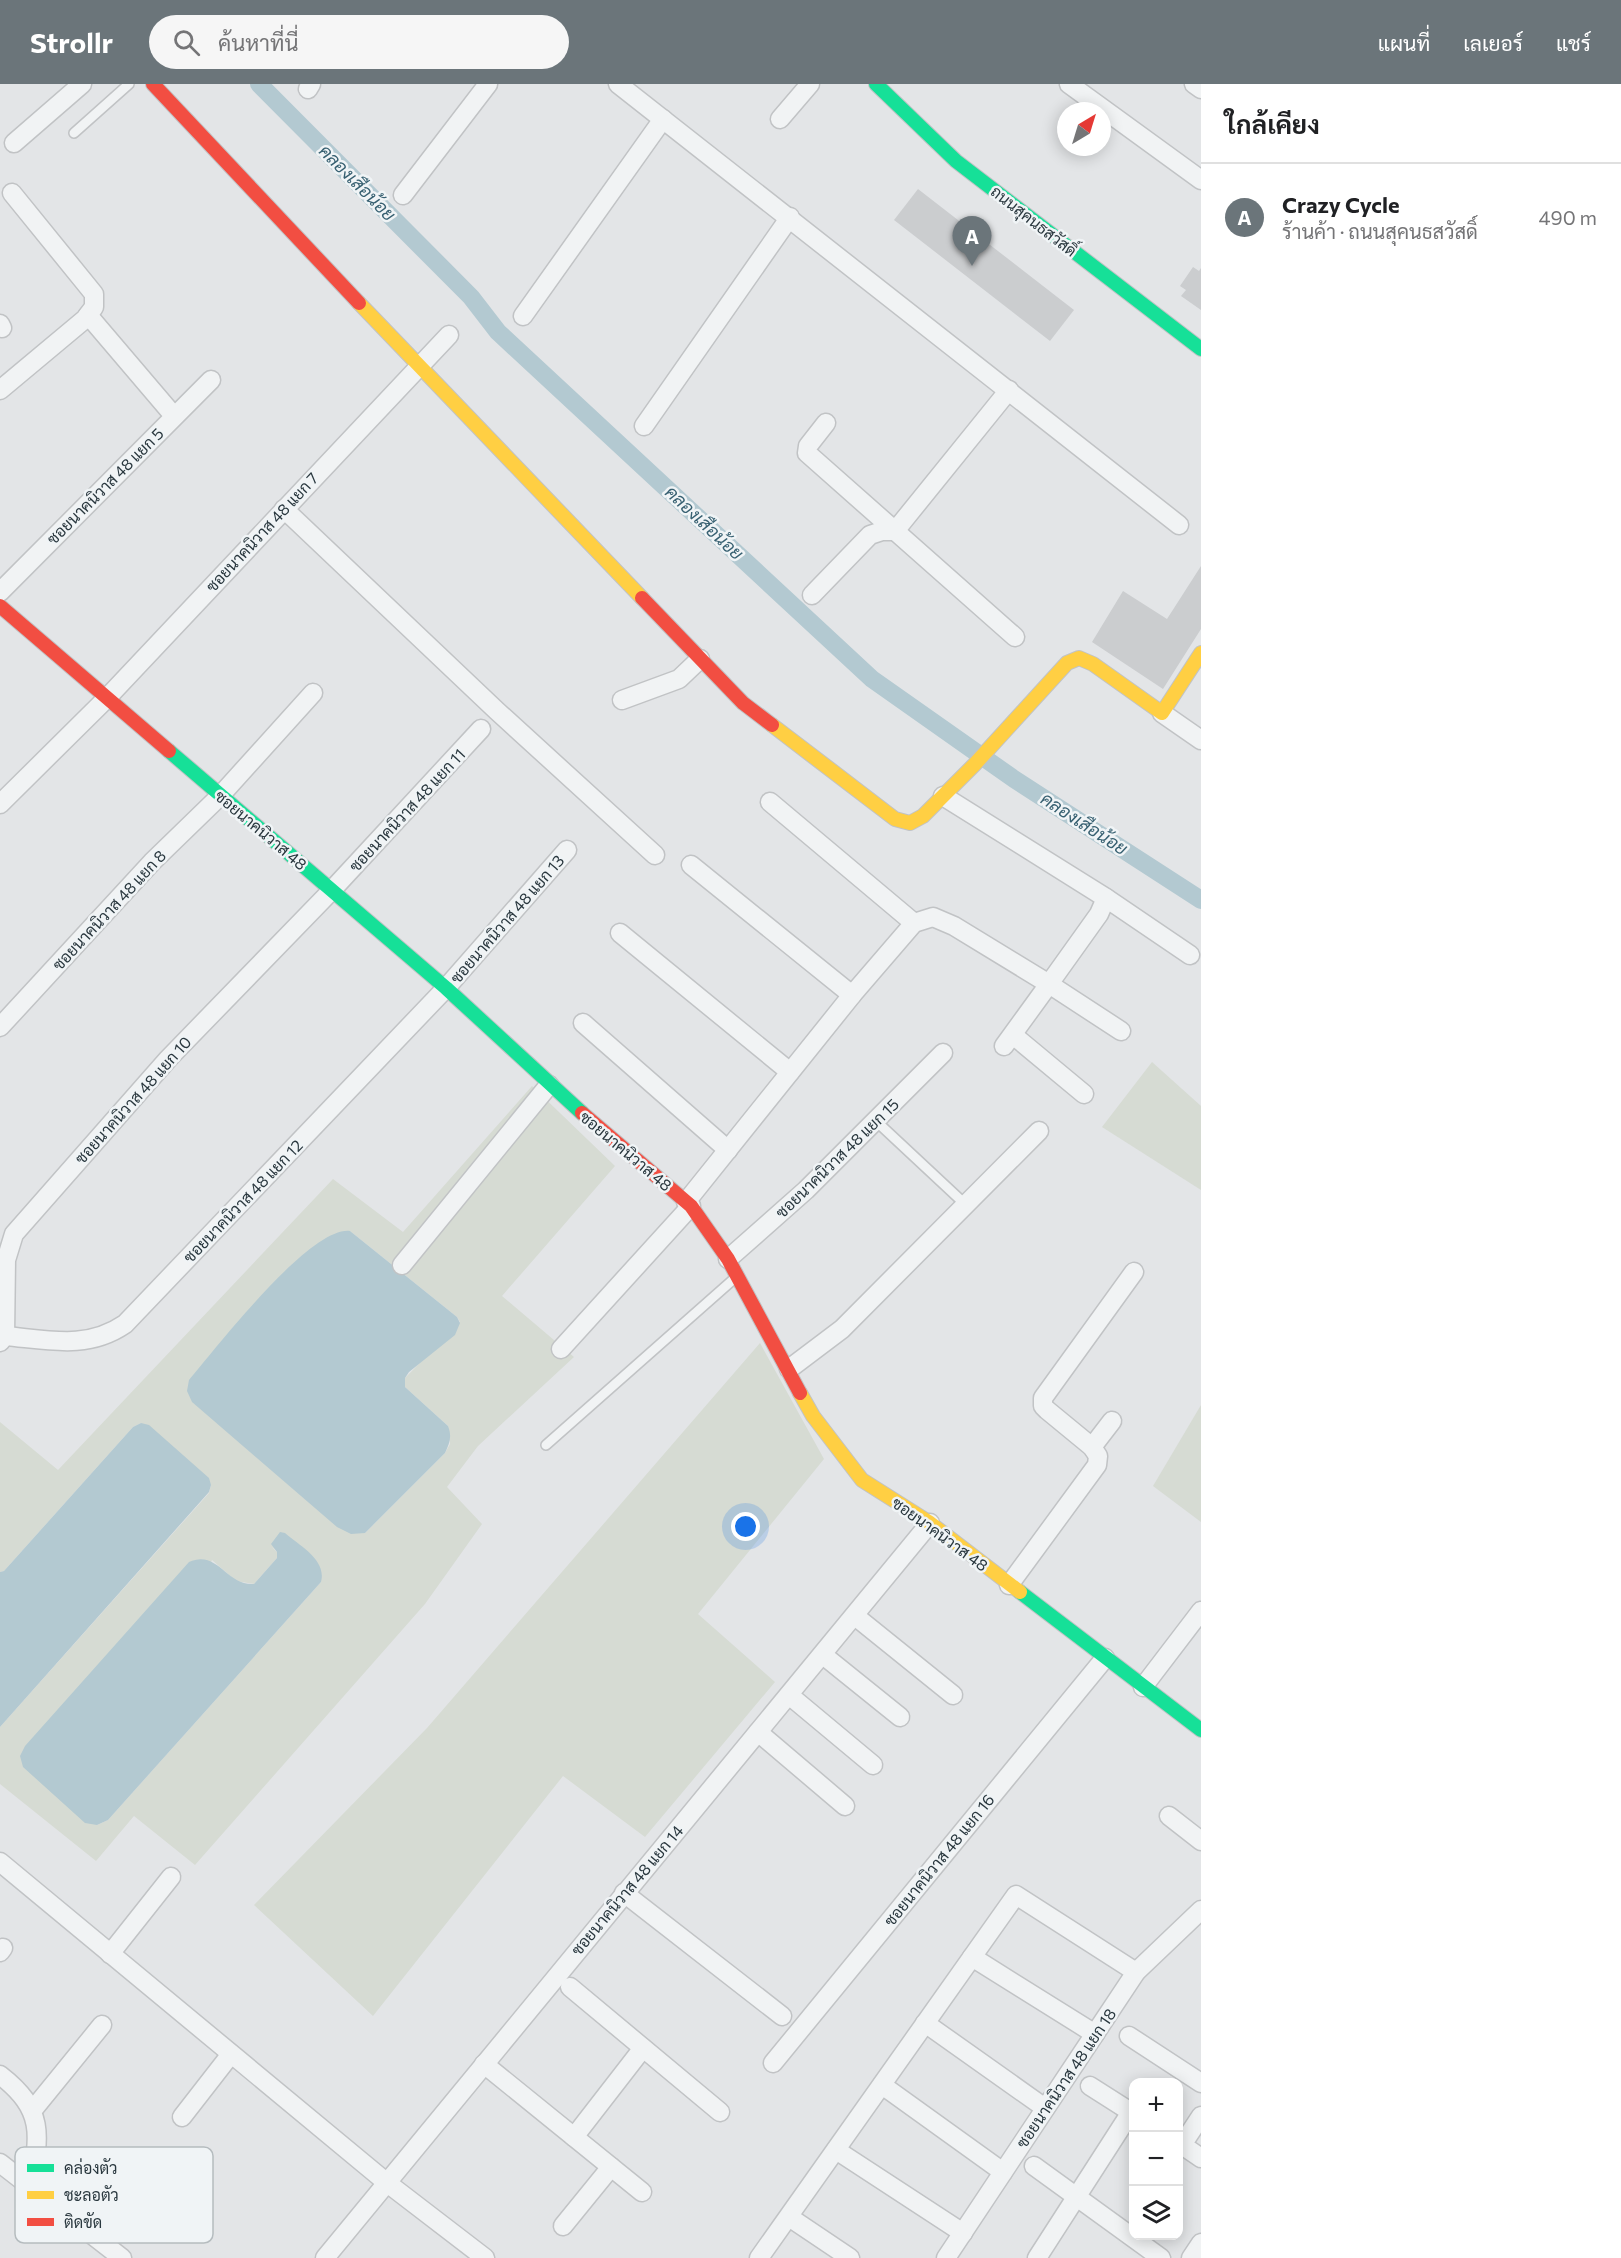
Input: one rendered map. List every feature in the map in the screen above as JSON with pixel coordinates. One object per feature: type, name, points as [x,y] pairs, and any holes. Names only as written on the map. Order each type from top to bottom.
[{"type":"street","points":[[14,143],[82,84]]},
{"type":"street","points":[[153,84],[418,366],[743,703],[895,819],[910,823],[923,816],[974,765],[1067,663],[1079,658],[1093,664],[1201,740]]},
{"type":"street","points":[[403,195],[488,84]]},
{"type":"street","points":[[618,84],[1179,525]]},
{"type":"street","points":[[780,119],[810,84]]},
{"type":"street","name":"ถนนสุคนธสวัสดิ์","points":[[876,84],[956,161],[1201,350]]},
{"type":"street","points":[[1069,84],[1201,180]]},
{"type":"street","points":[[1194,84],[1201,89]]},
{"type":"street","points":[[523,315],[663,119]]},
{"type":"street","points":[[0,390],[88,315],[94,307],[94,294],[12,193]]},
{"type":"street","points":[[644,426],[790,217]]},
{"type":"street","points":[[88,315],[174,416]]},
{"type":"street","name":"ซอยนาคนิวาส 48 แยก 7","points":[[0,804],[106,699],[449,335]]},
{"type":"street","name":"ซอยนาคนิวาส 48 แยก 5","points":[[0,592],[211,380]]},
{"type":"street","points":[[895,531],[1009,390]]},
{"type":"street","points":[[826,423],[808,446],[807,453],[1014,637]]},
{"type":"street","points":[[284,509],[497,711],[655,855]]},
{"type":"street","points":[[812,595],[870,535],[882,531],[895,531]]},
{"type":"street","name":"ซอยนาคนิวาส 48","points":[[0,606],[446,988],[549,1085],[688,1204],[728,1259],[813,1416],[862,1480],[930,1523],[1009,1586],[1201,1730]]},
{"type":"street","points":[[1162,713],[1201,653]]},
{"type":"street","points":[[622,700],[679,679],[700,659]]},
{"type":"street","name":"ซอยนาคนิวาส 48 แยก 8","points":[[0,1027],[152,862],[220,796],[313,693]]},
{"type":"street","name":"ซอยนาคนิวาส 48 แยก 11","points":[[332,890],[481,729]]},
{"type":"street","points":[[944,796],[1106,898],[1190,955]]},
{"type":"street","points":[[770,802],[914,923]]},
{"type":"street","name":"ซอยนาคนิวาส 48 แยก 13","points":[[446,988],[567,850]]},
{"type":"street","points":[[691,865],[852,995]]},
{"type":"street","name":"ซอยนาคนิวาส 48 แยก 10","points":[[3,1339],[6,1260],[14,1234],[168,1059],[332,890]]},
{"type":"street","points":[[1084,1094],[1008,1040],[1099,914],[1106,898]]},
{"type":"street","points":[[561,1349],[688,1204],[728,1149],[852,995],[914,923],[933,918],[954,926],[1122,1031]]},
{"type":"street","points":[[620,933],[790,1072]]},
{"type":"street","name":"ซอยนาคนิวาส 48 แยก 12","points":[[3,1339],[87,1341],[111,1334],[125,1324],[446,988]]},
{"type":"street","points":[[583,1023],[728,1149]]},
{"type":"street","name":"ซอยนาคนิวาส 48 แยก 15","points":[[728,1259],[806,1190],[943,1053]]},
{"type":"street","points":[[402,1265],[549,1085]]},
{"type":"street","points":[[789,1369],[842,1329],[1039,1131]]},
{"type":"street","points":[[1009,1586],[1097,1465],[1098,1455],[1092,1447],[1043,1406],[1043,1398],[1134,1272]]},
{"type":"street","points":[[1092,1447],[1112,1421]]},
{"type":"street","name":"ซอยนาคนิวาส 48 แยก 14","points":[[325,2258],[930,1523]]},
{"type":"street","points":[[1143,1687],[1201,1611]]},
{"type":"street","points":[[855,1616],[953,1695]]},
{"type":"street","points":[[823,1654],[900,1717]]},
{"type":"street","name":"ซอยนาคนิวาส 48 แยก 16","points":[[773,2063],[1105,1658]]},
{"type":"street","points":[[789,1695],[873,1765]]},
{"type":"street","points":[[758,1732],[845,1806]]},
{"type":"street","points":[[1169,1816],[1201,1841]]},
{"type":"street","points":[[0,1862],[386,2182],[485,2258]]},
{"type":"street","points":[[110,1954],[171,1877]]},
{"type":"street","points":[[624,1893],[782,2016]]},
{"type":"street","points":[[759,2258],[1016,1895],[1136,1972]]},
{"type":"street","name":"ซอยนาคนิวาส 48 แยก 18","points":[[946,2258],[1136,1972],[1201,1910]]},
{"type":"street","points":[[972,1958],[1095,2034]]},
{"type":"street","points":[[570,1987],[720,2112]]},
{"type":"street","points":[[926,2023],[1045,2108]]},
{"type":"street","points":[[32,2111],[102,2025]]},
{"type":"street","points":[[1129,2036],[1201,2083]]},
{"type":"street","points":[[574,2138],[644,2048]]},
{"type":"street","points":[[182,2117],[231,2054]]},
{"type":"street","points":[[484,2064],[642,2192]]},
{"type":"street","points":[[0,2075],[22,2092],[32,2111],[37,2147]]},
{"type":"street","points":[[882,2085],[1003,2172]]},
{"type":"street","points":[[1090,2086],[1129,2111]]},
{"type":"street","points":[[1183,2140],[1201,2116]]},
{"type":"street","points":[[1037,2258],[1129,2118]]},
{"type":"street","points":[[1183,2146],[1201,2158]]},
{"type":"street","points":[[836,2150],[963,2233]]},
{"type":"street","points":[[0,2163],[15,2174]]},
{"type":"street","points":[[1034,2166],[1161,2258]]},
{"type":"street","points":[[563,2226],[611,2167]]},
{"type":"street","points":[[789,2217],[850,2258]]},
{"type":"street","points":[[103,2243],[122,2258]]},
{"type":"street","points":[[1191,2258],[1201,2243]]},
{"type":"lane","points":[[74,133],[129,84]]},
{"type":"lane","points":[[876,1121],[966,1205]]},
{"type":"lane","points":[[546,1445],[737,1276]]},
{"type":"shaded area","points":[[1152,1062],[1201,1106],[1201,1190],[1102,1127]]},
{"type":"shaded area","points":[[532,1086],[615,1166],[502,1296],[574,1357],[478,1446],[447,1487],[482,1524],[425,1604],[195,1865],[134,1816],[96,1861],[0,1784],[0,1727],[209,1493],[211,1485],[141,1423],[133,1427],[4,1571],[0,1572],[0,1422],[58,1470],[333,1179],[403,1232]],"holes":[[[350,1231],[457,1317],[460,1322],[405,1378],[405,1387],[448,1426],[450,1444],[445,1453],[365,1533]],[[272,1547],[321,1582],[108,1820],[97,1825],[212,1560],[236,1581],[254,1584],[277,1558],[277,1552]]]},
{"type":"shaded area","points":[[760,1343],[824,1459],[698,1614],[775,1682],[645,1837],[563,1776],[373,2016],[254,1905],[427,1728]]},
{"type":"shaded area","points":[[1201,1405],[1201,1522],[1153,1486]]},
{"type":"water","points":[[350,1231],[457,1317],[460,1323],[455,1335],[409,1372],[405,1378],[405,1387],[448,1426],[450,1440],[445,1453],[365,1533],[351,1534],[337,1527],[192,1402],[187,1391],[189,1380],[241,1317],[289,1268],[312,1248],[333,1235]]},
{"type":"water","points":[[141,1423],[149,1425],[209,1478],[211,1485],[209,1492],[0,1727],[0,1572],[4,1571],[133,1427]]},
{"type":"water","points":[[280,1532],[285,1533],[305,1548],[316,1560],[322,1574],[321,1582],[108,1820],[97,1825],[85,1823],[23,1767],[20,1756],[25,1746],[189,1562],[199,1559],[207,1560],[236,1580],[254,1584],[277,1558],[277,1552],[271,1544]]},
{"type":"building","points":[[918,189],[1074,310],[1050,341],[894,220]]},
{"type":"building","points":[[1193,267],[1199,271],[1201,268],[1201,310],[1181,296],[1186,290],[1180,286]]},
{"type":"building","points":[[1201,566],[1201,629],[1163,689],[1092,642],[1123,591],[1167,619]]},
{"type":"waterway","name":"คลองเสือน้อย","points":[[259,84],[471,297],[498,332],[872,679],[1014,779],[1201,900]]},
{"type":"traffic: fast","points":[[876,84],[956,161],[1201,349]]},
{"type":"traffic: fast","points":[[169,751],[446,988],[582,1113]]},
{"type":"traffic: fast","points":[[1020,1592],[1201,1730]]},
{"type":"traffic: slow","points":[[359,303],[642,598]]},
{"type":"traffic: slow","points":[[772,725],[895,819],[910,823],[923,816],[974,765],[1067,663],[1079,658],[1093,664],[1162,713],[1201,653]]},
{"type":"traffic: slow","points":[[800,1393],[813,1416],[862,1480],[930,1523],[1020,1592]]},
{"type":"traffic: jam","points":[[153,84],[359,303]]},
{"type":"traffic: jam","points":[[642,598],[743,703],[772,725]]},
{"type":"traffic: jam","points":[[0,606],[169,751]]},
{"type":"traffic: jam","points":[[582,1113],[691,1206],[728,1259],[800,1393]]},
{"type":"place","name":"Crazy Cycle","points":[[972,266]]}]
